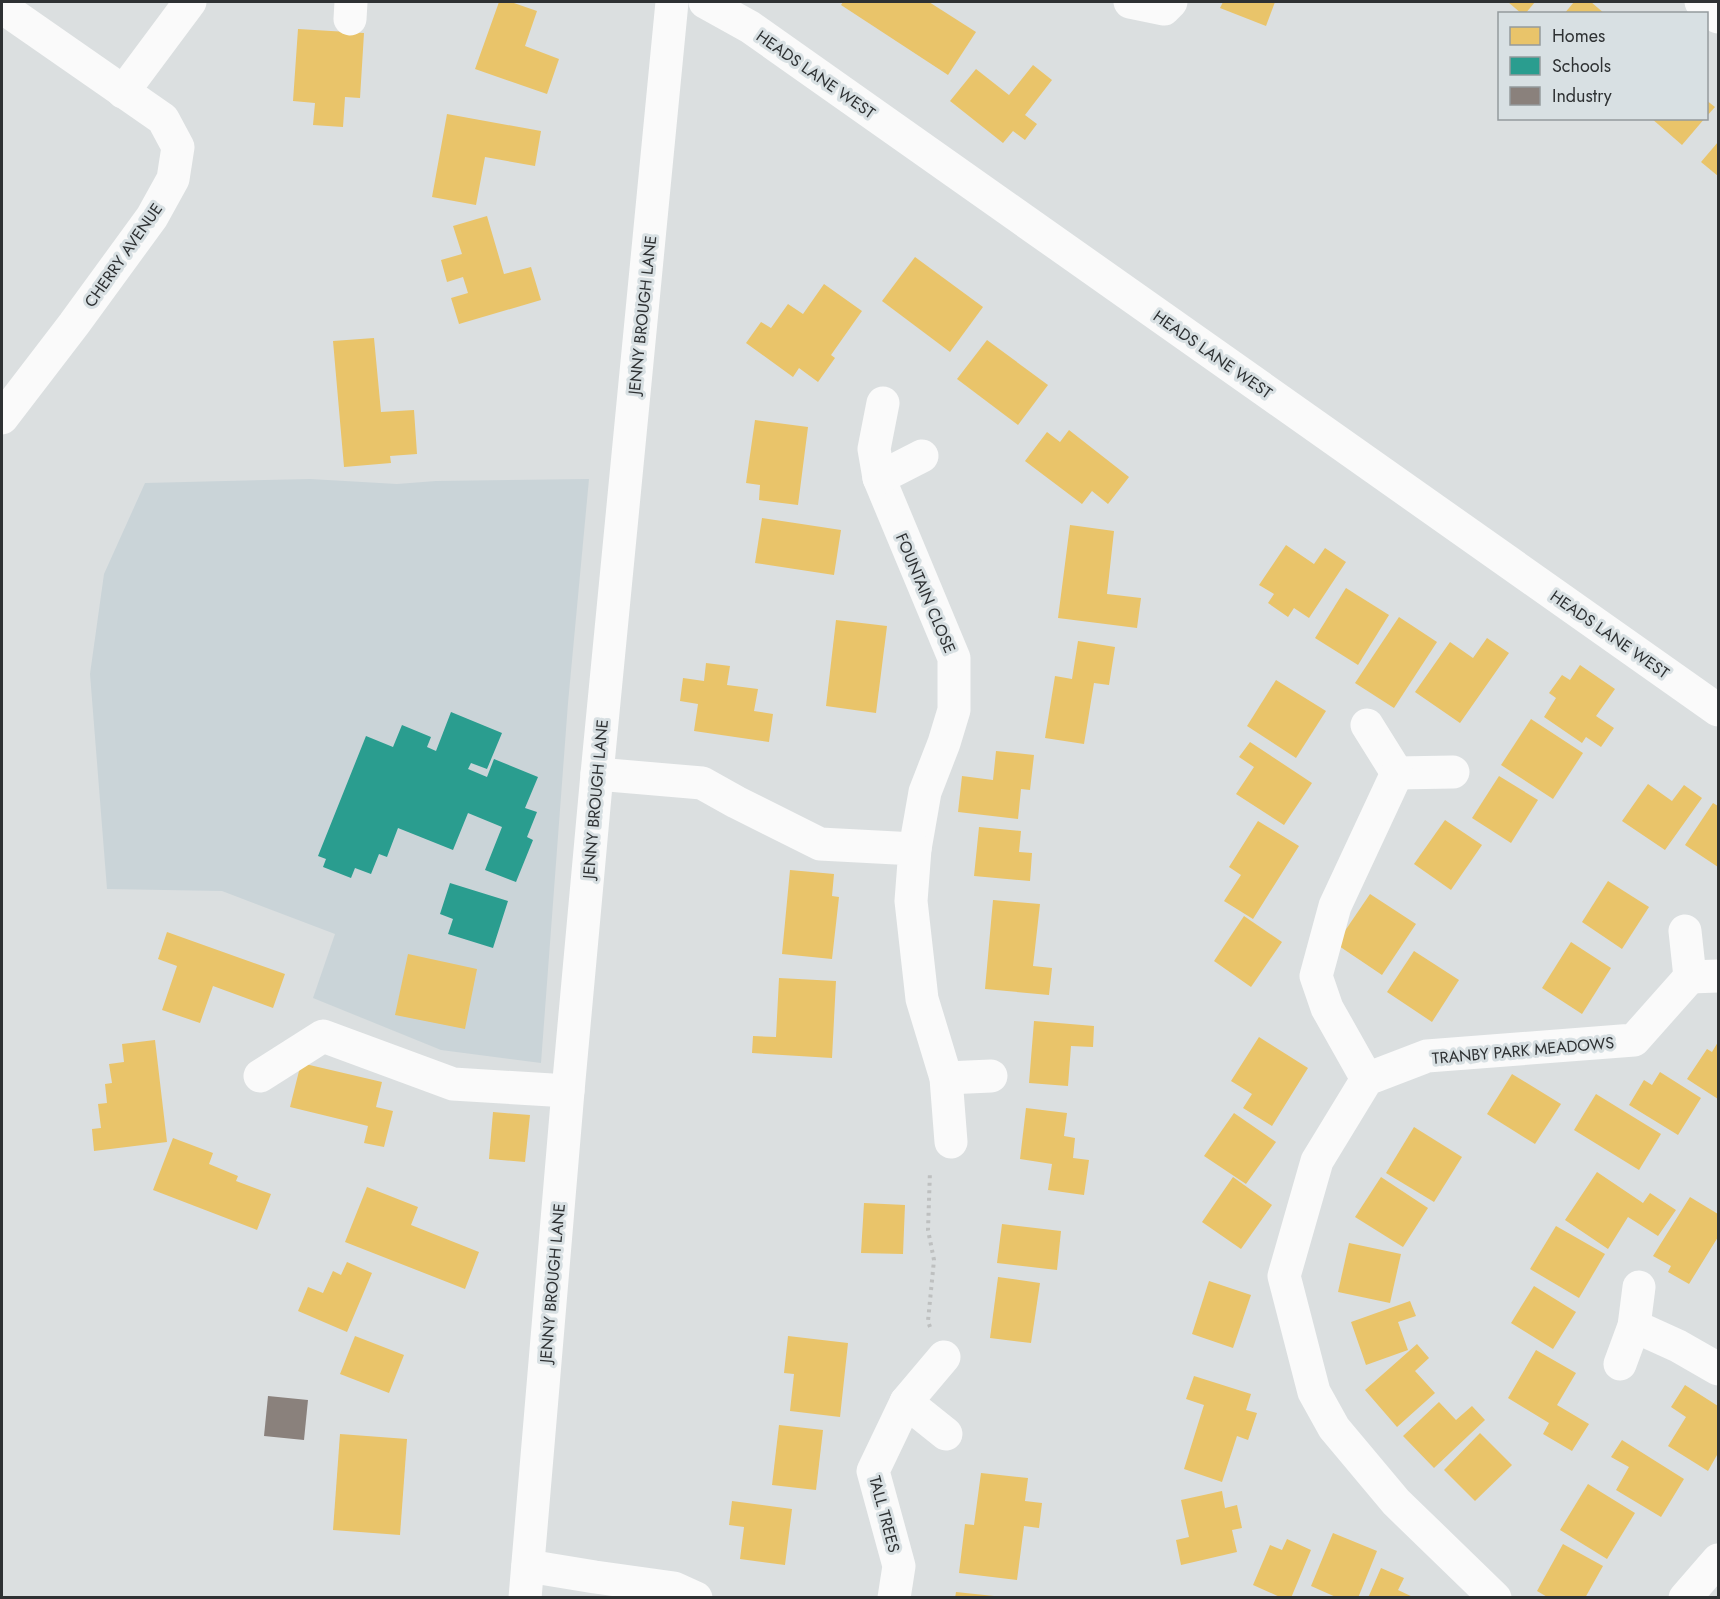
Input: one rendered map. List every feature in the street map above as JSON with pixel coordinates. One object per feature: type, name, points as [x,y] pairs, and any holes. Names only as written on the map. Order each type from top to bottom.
[{"type":"street","points":[[123,92],[190,2]]},
{"type":"street","name":"JENNY BROUGH LANE","points":[[525,1598],[597,774],[672,2]]},
{"type":"street","name":"HEADS LANE WEST","points":[[705,2],[750,27],[1719,710]]},
{"type":"street","points":[[1130,2],[1164,9],[1171,2]]},
{"type":"street","points":[[1701,2],[1719,17]]},
{"type":"street","name":"CHERRY AVENUE","points":[[2,7],[163,119],[178,147],[174,179],[152,217],[2,418]]},
{"type":"street","name":"FOUNTAIN CLOSE","points":[[884,403],[874,449],[879,478],[954,658],[954,710],[925,792],[915,849],[911,901],[922,999],[946,1078],[951,1142]]},
{"type":"street","points":[[879,478],[922,456]]},
{"type":"street","points":[[1367,725],[1397,773]]},
{"type":"street","points":[[1397,773],[1453,772]]},
{"type":"street","points":[[1397,773],[1335,906],[1316,976],[1328,1008],[1367,1079],[1317,1161],[1284,1276],[1314,1392],[1334,1428],[1396,1502],[1495,1598]]},
{"type":"street","points":[[597,774],[702,783],[820,844],[915,849]]},
{"type":"street","name":"TRANBY PARK MEADOWS","points":[[1367,1079],[1427,1056],[1634,1040],[1704,977],[1685,931]]},
{"type":"street","points":[[260,1076],[323,1036],[453,1084],[568,1091]]},
{"type":"street","points":[[946,1078],[991,1076]]},
{"type":"street","points":[[1620,1364],[1634,1326],[1639,1287]]},
{"type":"street","points":[[1634,1326],[1678,1346],[1719,1369]]},
{"type":"street","name":"TALL TREES","points":[[894,1598],[899,1566],[873,1471],[906,1402],[944,1357]]},
{"type":"street","points":[[906,1402],[945,1434]]},
{"type":"street","points":[[1685,1598],[1719,1560]]},
{"type":"street","points":[[528,1566],[674,1588],[696,1598]]},
{"type":"path","points":[[944,1357],[928,1321],[934,1260],[928,1230],[931,1155],[951,1142]]},
{"type":"shaded area","points":[[310,479],[397,484],[436,481],[589,479],[568,703],[541,1063],[441,1050],[313,998],[335,934],[222,891],[107,889],[90,674],[104,574],[145,483]]},
{"type":"building: Homes","points":[[499,2],[511,2],[537,11],[525,46],[559,59],[547,94],[475,69]]},
{"type":"building: Homes","points":[[843,2],[929,2],[976,32],[948,75],[841,5]]},
{"type":"building: Homes","points":[[1223,2],[1275,2],[1266,26],[1220,8]]},
{"type":"building: Homes","points":[[1508,2],[1535,2],[1527,12],[1520,12]]},
{"type":"building: Homes","points":[[1574,2],[1591,2],[1603,12],[1566,12]]},
{"type":"building: Homes","points":[[298,29],[364,33],[360,98],[345,97],[343,127],[313,125],[315,103],[293,101]]},
{"type":"building: Homes","points":[[1033,65],[1052,80],[1025,115],[1037,124],[1025,140],[1013,131],[1003,143],[950,101],[976,69],[1009,95]]},
{"type":"building: Homes","points":[[1708,102],[1715,107],[1708,115]]},
{"type":"building: Homes","points":[[447,114],[541,131],[535,166],[485,157],[476,205],[432,197]]},
{"type":"building: Homes","points":[[1653,120],[1703,120],[1682,145]]},
{"type":"building: Homes","points":[[1718,142],[1718,176],[1701,162]]},
{"type":"building: Homes","points":[[487,216],[504,274],[531,267],[541,300],[459,324],[451,298],[468,293],[463,277],[447,282],[441,260],[462,254],[453,226]]},
{"type":"building: Homes","points":[[915,257],[983,307],[950,352],[882,301]]},
{"type":"building: Homes","points":[[824,284],[862,311],[831,355],[835,358],[818,382],[799,368],[793,377],[746,343],[761,322],[771,328],[788,304],[803,314]]},
{"type":"building: Homes","points":[[374,338],[381,412],[414,410],[417,454],[390,456],[391,463],[344,467],[333,341]]},
{"type":"building: Homes","points":[[987,340],[1048,385],[1018,425],[957,379]]},
{"type":"building: Homes","points":[[755,420],[808,427],[798,505],[759,500],[760,485],[746,483]]},
{"type":"building: Homes","points":[[1069,430],[1129,477],[1108,504],[1092,491],[1082,504],[1025,461],[1047,432],[1060,442]]},
{"type":"building: Homes","points":[[762,518],[841,530],[834,575],[755,563]]},
{"type":"building: Homes","points":[[1070,525],[1114,531],[1107,594],[1141,598],[1137,628],[1058,618]]},
{"type":"building: Homes","points":[[1286,545],[1314,564],[1325,548],[1346,562],[1309,618],[1294,608],[1288,617],[1268,603],[1274,594],[1259,585]]},
{"type":"building: Homes","points":[[1346,588],[1389,615],[1358,665],[1315,638]]},
{"type":"building: Homes","points":[[1399,617],[1437,642],[1394,708],[1355,683]]},
{"type":"building: Homes","points":[[836,620],[887,626],[876,713],[826,706]]},
{"type":"building: Homes","points":[[1487,638],[1509,653],[1460,723],[1415,692],[1450,642],[1473,658]]},
{"type":"building: Homes","points":[[1078,641],[1115,647],[1109,685],[1094,683],[1084,744],[1045,738],[1055,676],[1072,679]]},
{"type":"building: Homes","points":[[706,663],[730,666],[727,685],[758,689],[754,711],[773,714],[769,742],[694,731],[698,704],[680,701],[683,678],[704,681]]},
{"type":"building: Homes","points":[[1580,665],[1615,689],[1596,716],[1614,728],[1601,747],[1586,737],[1582,743],[1544,717],[1556,698],[1549,693],[1562,675],[1570,680]]},
{"type":"building: Homes","points":[[1276,680],[1326,711],[1296,758],[1247,726]]},
{"type":"building: Homes","points":[[1531,719],[1583,753],[1553,799],[1501,765]]},
{"type":"building: Homes","points":[[1250,742],[1312,783],[1284,825],[1236,794],[1254,767],[1239,757]]},
{"type":"building: Homes","points":[[996,751],[1034,755],[1030,790],[1021,789],[1018,819],[958,812],[962,776],[993,780]]},
{"type":"building: Homes","points":[[1499,776],[1538,800],[1511,843],[1472,818]]},
{"type":"building: Homes","points":[[1648,784],[1672,801],[1684,785],[1702,798],[1665,850],[1622,821]]},
{"type":"building: Homes","points":[[1713,803],[1718,806],[1718,867],[1685,845]]},
{"type":"building: Homes","points":[[1445,820],[1482,845],[1451,890],[1414,864]]},
{"type":"building: Homes","points":[[1258,821],[1299,846],[1253,919],[1224,901],[1241,875],[1229,867]]},
{"type":"building: Homes","points":[[979,827],[1021,831],[1019,852],[1032,853],[1030,881],[974,876]]},
{"type":"building: Homes","points":[[790,870],[834,874],[832,896],[839,897],[832,959],[782,954]]},
{"type":"building: Homes","points":[[1608,881],[1649,907],[1622,949],[1582,922]]},
{"type":"building: Homes","points":[[1370,894],[1416,924],[1382,975],[1336,944]]},
{"type":"building: Homes","points":[[993,900],[1040,904],[1033,966],[1052,968],[1049,995],[985,989]]},
{"type":"building: Homes","points":[[1244,916],[1282,942],[1251,987],[1214,961]]},
{"type":"building: Homes","points":[[167,932],[285,974],[273,1008],[213,986],[200,1023],[162,1010],[177,966],[158,959]]},
{"type":"building: Homes","points":[[1571,942],[1611,968],[1582,1014],[1542,988]]},
{"type":"building: Homes","points":[[1414,951],[1459,980],[1432,1022],[1387,992]]},
{"type":"building: Homes","points":[[408,954],[477,969],[465,1029],[395,1015]]},
{"type":"building: Homes","points":[[779,978],[836,981],[832,1058],[752,1053],[753,1036],[776,1037]]},
{"type":"building: Homes","points":[[1034,1021],[1094,1026],[1093,1047],[1071,1046],[1068,1086],[1029,1083]]},
{"type":"building: Homes","points":[[1259,1037],[1308,1068],[1272,1126],[1243,1108],[1252,1094],[1231,1081]]},
{"type":"building: Homes","points":[[155,1040],[167,1142],[94,1151],[92,1129],[101,1128],[98,1104],[107,1103],[105,1084],[112,1083],[109,1064],[124,1062],[122,1044]]},
{"type":"building: Homes","points":[[1718,1042],[1718,1099],[1687,1079],[1707,1049],[1712,1052]]},
{"type":"building: Homes","points":[[301,1063],[382,1082],[376,1107],[393,1111],[384,1147],[364,1143],[368,1126],[290,1107]]},
{"type":"building: Homes","points":[[1660,1072],[1701,1098],[1678,1135],[1629,1105],[1644,1080],[1652,1085]]},
{"type":"building: Homes","points":[[1512,1074],[1561,1104],[1535,1144],[1487,1114]]},
{"type":"building: Homes","points":[[1596,1094],[1661,1134],[1639,1170],[1574,1130]]},
{"type":"building: Homes","points":[[1026,1108],[1067,1113],[1064,1136],[1075,1138],[1073,1158],[1089,1160],[1084,1195],[1048,1190],[1052,1164],[1020,1159]]},
{"type":"building: Homes","points":[[493,1112],[530,1115],[525,1162],[489,1159]]},
{"type":"building: Homes","points":[[1234,1113],[1276,1142],[1246,1184],[1204,1156]]},
{"type":"building: Homes","points":[[1414,1127],[1462,1157],[1434,1202],[1386,1173]]},
{"type":"building: Homes","points":[[173,1138],[213,1153],[209,1164],[238,1176],[236,1181],[271,1194],[257,1230],[153,1190]]},
{"type":"building: Homes","points":[[1597,1172],[1643,1203],[1650,1193],[1676,1210],[1658,1236],[1628,1217],[1608,1249],[1565,1220]]},
{"type":"building: Homes","points":[[1233,1177],[1272,1205],[1241,1249],[1202,1222]]},
{"type":"building: Homes","points":[[1381,1177],[1428,1208],[1403,1247],[1355,1217]]},
{"type":"building: Homes","points":[[367,1187],[418,1207],[411,1225],[479,1252],[465,1289],[345,1242]]},
{"type":"building: Homes","points":[[1690,1197],[1718,1214],[1718,1237],[1689,1284],[1668,1272],[1671,1266],[1653,1256]]},
{"type":"building: Homes","points":[[864,1203],[905,1205],[903,1254],[861,1253]]},
{"type":"building: Homes","points":[[1002,1224],[1061,1231],[1057,1270],[997,1263]]},
{"type":"building: Homes","points":[[1556,1226],[1605,1254],[1579,1298],[1530,1269]]},
{"type":"building: Homes","points":[[1349,1243],[1401,1254],[1390,1303],[1338,1292]]},
{"type":"building: Homes","points":[[347,1262],[372,1273],[347,1332],[298,1311],[308,1287],[323,1293],[333,1271],[341,1275]]},
{"type":"building: Homes","points":[[998,1277],[1040,1283],[1031,1343],[990,1338]]},
{"type":"building: Homes","points":[[1209,1281],[1251,1295],[1233,1348],[1192,1334]]},
{"type":"building: Homes","points":[[1534,1286],[1576,1312],[1553,1349],[1511,1323]]},
{"type":"building: Homes","points":[[1410,1301],[1416,1316],[1398,1322],[1408,1350],[1366,1365],[1351,1322]]},
{"type":"building: Homes","points":[[355,1336],[404,1355],[389,1393],[340,1374]]},
{"type":"building: Homes","points":[[788,1336],[848,1343],[840,1417],[790,1411],[794,1374],[784,1373]]},
{"type":"building: Homes","points":[[1417,1344],[1429,1358],[1415,1371],[1435,1393],[1397,1427],[1365,1390]]},
{"type":"building: Homes","points":[[1536,1350],[1576,1373],[1557,1405],[1589,1424],[1572,1451],[1543,1434],[1549,1423],[1508,1398]]},
{"type":"building: Homes","points":[[1194,1376],[1251,1394],[1246,1410],[1257,1413],[1248,1440],[1237,1436],[1222,1482],[1184,1469],[1204,1405],[1186,1399]]},
{"type":"building: Homes","points":[[1685,1385],[1718,1406],[1718,1456],[1708,1471],[1668,1446],[1686,1417],[1671,1407]]},
{"type":"building: Homes","points":[[1439,1402],[1456,1420],[1472,1406],[1485,1420],[1434,1468],[1403,1436]]},
{"type":"building: Homes","points":[[779,1425],[823,1430],[816,1490],[772,1485]]},
{"type":"building: Homes","points":[[1480,1433],[1512,1465],[1475,1501],[1444,1470]]},
{"type":"building: Homes","points":[[340,1434],[407,1439],[400,1535],[333,1530]]},
{"type":"building: Homes","points":[[1622,1440],[1684,1479],[1661,1517],[1616,1490],[1629,1467],[1611,1457]]},
{"type":"building: Homes","points":[[981,1473],[1028,1478],[1025,1501],[1042,1503],[1039,1528],[1024,1526],[1017,1580],[959,1573],[965,1524],[974,1525]]},
{"type":"building: Homes","points":[[1588,1484],[1635,1513],[1607,1559],[1560,1530]]},
{"type":"building: Homes","points":[[1222,1491],[1225,1508],[1237,1505],[1242,1528],[1232,1530],[1237,1552],[1181,1565],[1176,1540],[1189,1537],[1181,1500]]},
{"type":"building: Homes","points":[[732,1501],[792,1509],[785,1565],[740,1559],[744,1527],[729,1525]]},
{"type":"building: Homes","points":[[1333,1533],[1377,1551],[1358,1598],[1338,1598],[1311,1586]]},
{"type":"building: Homes","points":[[1287,1539],[1311,1550],[1291,1598],[1282,1598],[1253,1585],[1270,1545],[1282,1550]]},
{"type":"building: Homes","points":[[1563,1544],[1603,1566],[1585,1598],[1549,1598],[1537,1591]]},
{"type":"building: Homes","points":[[1381,1568],[1404,1578],[1398,1590],[1415,1598],[1368,1598]]},
{"type":"building: Homes","points":[[956,1592],[994,1596],[994,1598],[955,1598]]},
{"type":"building: Schools","points":[[451,712],[502,733],[487,769],[471,763],[468,769],[487,777],[494,759],[538,777],[525,808],[537,812],[527,837],[533,840],[516,882],[485,870],[502,827],[468,813],[453,850],[398,828],[387,857],[379,854],[371,874],[355,868],[351,878],[323,867],[326,859],[318,856],[366,736],[393,747],[402,725],[431,737],[427,747],[436,751]]},
{"type":"building: Schools","points":[[450,883],[508,901],[493,948],[448,934],[453,919],[440,914]]},
{"type":"building: Industry","points":[[268,1396],[308,1400],[304,1440],[264,1436]]}]
